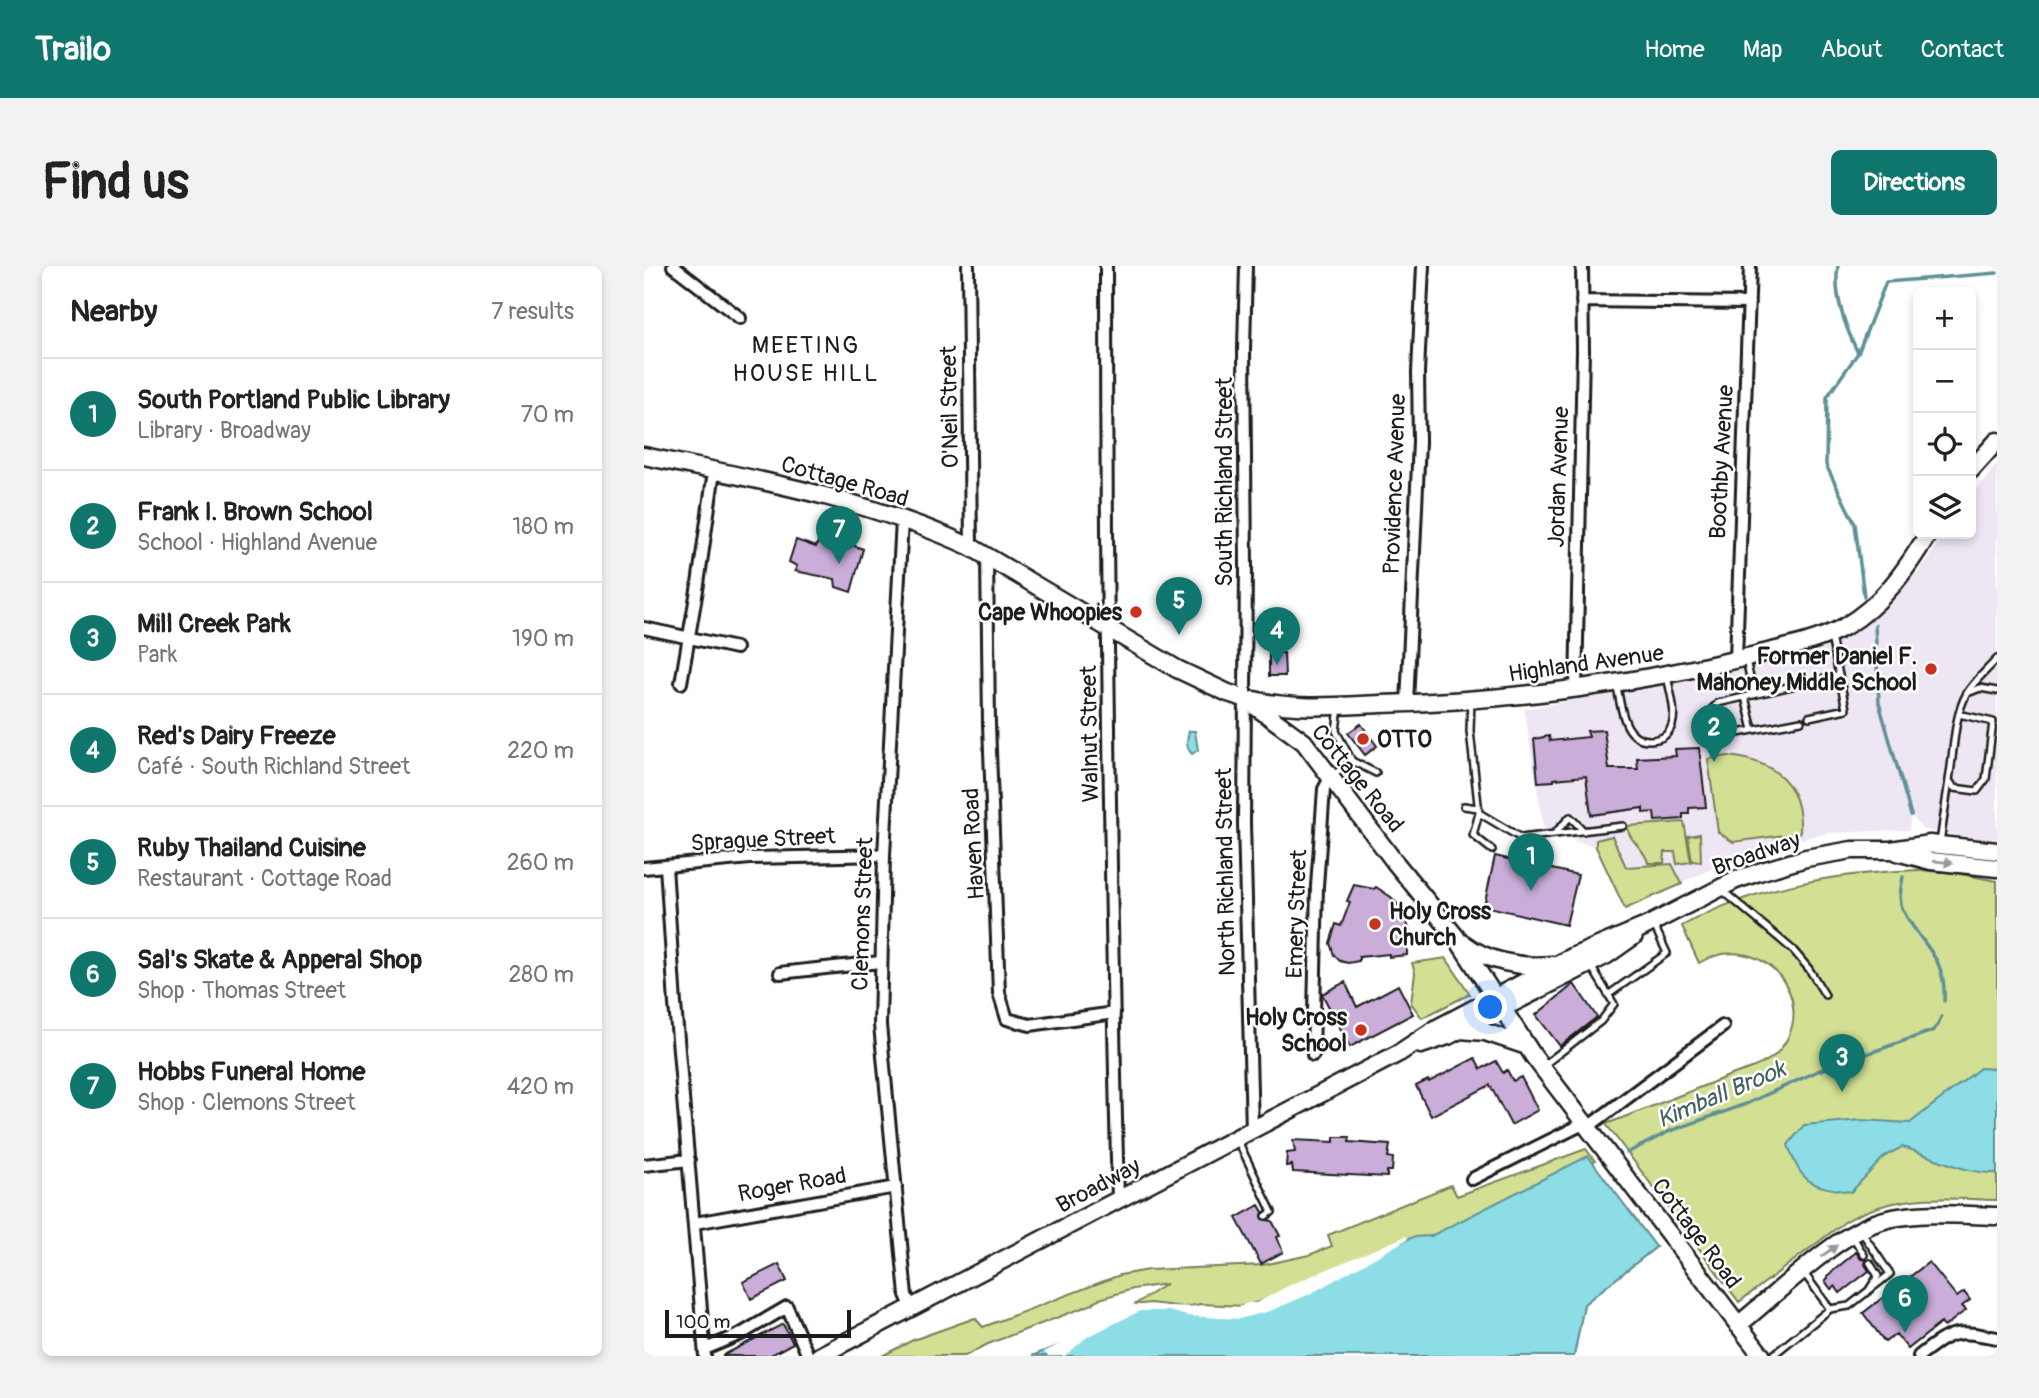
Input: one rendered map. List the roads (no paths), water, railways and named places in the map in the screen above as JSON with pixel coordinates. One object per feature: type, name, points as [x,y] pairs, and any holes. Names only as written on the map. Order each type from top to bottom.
[{"type":"street","points":[[673,266],[740,318]]},
{"type":"street","name":"O'Neil Street","points":[[968,266],[971,547]]},
{"type":"street","name":"Walnut Street","points":[[1106,266],[1107,627],[1111,715],[1118,1200]]},
{"type":"street","name":"South Richland Street","points":[[1244,698],[1246,266]]},
{"type":"street","name":"Providence Avenue","points":[[1407,704],[1419,442],[1418,372],[1423,266]]},
{"type":"street","name":"Jordan Avenue","points":[[1576,690],[1582,266]]},
{"type":"street","name":"Boothby Avenue","points":[[1740,658],[1750,266]]},
{"type":"street","points":[[1582,301],[1749,303]]},
{"type":"street","points":[[1976,464],[1997,441]]},
{"type":"street","name":"Cottage Road","points":[[644,456],[797,489],[902,520],[971,547],[1177,669],[1244,698],[1304,742],[1394,861],[1456,937],[1527,1046],[1762,1356]]},
{"type":"street","points":[[681,683],[714,471]]},
{"type":"street","name":"Clemons Street","points":[[902,520],[884,855],[880,1025],[905,1295],[912,1308]]},
{"type":"street","name":"Highland Avenue","points":[[1244,698],[1271,704],[1310,707],[1471,701],[1616,684],[1740,658],[1830,634],[1867,612],[1887,593],[1925,539]]},
{"type":"street","name":"Haven Road","points":[[987,557],[993,851],[999,992],[1007,1019],[1030,1025],[1114,1013]]},
{"type":"street","points":[[644,628],[736,648]]},
{"type":"street","name":"North Richland Street","points":[[1244,698],[1244,836],[1252,1130]]},
{"type":"street","name":"Emery Street","points":[[1313,1055],[1318,872],[1324,789],[1331,776]]},
{"type":"street","name":"Broadway","points":[[1399,1053],[1460,1030],[1558,964],[1759,872],[1806,858],[1852,850],[1891,850],[1930,844],[1997,851]]},
{"type":"street","name":"Broadway","points":[[1891,850],[1931,861],[1997,868]]},
{"type":"street","name":"Sprague Street","points":[[644,868],[750,858],[884,855]]},
{"type":"street","points":[[666,866],[671,957],[705,1353],[787,1307],[808,1356]]},
{"type":"street","name":"Broadway","points":[[819,1356],[1399,1053],[1437,1028],[1590,964],[1626,943],[1648,924]]},
{"type":"street","points":[[1456,937],[1469,947],[1497,960],[1524,965],[1558,964]]},
{"type":"street","points":[[780,973],[880,962]]},
{"type":"street","points":[[1472,1179],[1587,1125],[1723,1026]]},
{"type":"street","points":[[1460,1030],[1485,1032],[1527,1046]]},
{"type":"street","points":[[644,1165],[689,1160]]},
{"type":"street","name":"Roger Road","points":[[695,1223],[896,1187]]},
{"type":"street","points":[[1738,1325],[1803,1271],[1856,1233],[1890,1219],[1939,1215],[1997,1216]]},
{"type":"street","points":[[1919,1356],[1951,1334],[1963,1332],[1997,1338]]},
{"type":"lane","points":[[1809,717],[1846,709],[1830,634]]},
{"type":"lane","points":[[1740,658],[1754,695]]},
{"type":"lane","points":[[1940,845],[1959,714],[1967,693],[1997,659]]},
{"type":"lane","points":[[1616,684],[1625,727],[1635,737],[1659,739],[1672,724],[1673,713],[1667,675]]},
{"type":"lane","points":[[1802,684],[1839,675]]},
{"type":"lane","points":[[1792,686],[1713,706],[1707,718],[1716,735],[1722,736],[1801,721]]},
{"type":"lane","points":[[1967,693],[1980,688],[1997,691]]},
{"type":"lane","points":[[1745,697],[1753,730]]},
{"type":"lane","points":[[1471,701],[1470,732],[1479,810],[1473,835],[1492,850]]},
{"type":"lane","points":[[1339,706],[1336,731],[1352,761],[1376,773]]},
{"type":"lane","points":[[1949,780],[1954,788],[1977,791],[1986,779],[1993,722],[1959,714]]},
{"type":"lane","points":[[1331,776],[1352,761]]},
{"type":"lane","points":[[1476,789],[1485,788]]},
{"type":"lane","points":[[1464,806],[1479,810],[1520,842],[1554,834],[1623,826]]},
{"type":"lane","points":[[1554,834],[1570,817],[1584,831]]},
{"type":"lane","points":[[1720,888],[1793,950],[1825,995]]},
{"type":"lane","points":[[1608,995],[1667,953],[1648,924]]},
{"type":"lane","points":[[1542,1066],[1601,1021],[1614,1004],[1590,964]]},
{"type":"lane","points":[[1236,1139],[1272,1212],[1266,1216]]},
{"type":"lane","points":[[1856,1233],[1864,1255]]},
{"type":"lane","points":[[1772,1356],[1830,1309],[1849,1306],[1890,1274],[1856,1233]]},
{"type":"lane","points":[[1869,1290],[1878,1276],[1870,1263]]},
{"type":"lane","points":[[1803,1271],[1830,1309]]},
{"type":"water","points":[[1189,731],[1195,731],[1198,750],[1192,754],[1187,746]]},
{"type":"water","points":[[1980,1068],[1997,1069],[1997,1173],[1960,1168],[1902,1147],[1885,1156],[1851,1192],[1817,1185],[1798,1168],[1788,1145],[1804,1125],[1861,1120],[1910,1123]]},
{"type":"water","points":[[1588,1156],[1656,1247],[1584,1304],[1574,1356],[1032,1356],[1071,1341],[1138,1307],[1237,1311],[1413,1237],[1431,1236]]},
{"type":"waterway","points":[[1838,266],[1839,299],[1844,321],[1857,351]]},
{"type":"waterway","name":"Kimball Brook","points":[[1864,596],[1855,524],[1826,465],[1827,397],[1858,353],[1886,282],[1997,273]]},
{"type":"waterway","name":"Kimball Brook","points":[[1875,625],[1879,703],[1911,815]]},
{"type":"waterway","name":"Kimball Brook","points":[[1903,877],[1901,906],[1937,961],[1944,985],[1944,1001]]},
{"type":"waterway","name":"Kimball Brook","points":[[1627,1153],[1670,1131],[1746,1104],[1818,1071],[1932,1031],[1941,1017]]},
{"type":"place","name":"Hobbs Funeral Home","points":[[839,564]]},
{"type":"place","name":"Cape Whoopies","points":[[1136,612]]},
{"type":"place","name":"Ruby Thailand Cuisine","points":[[1179,635]]},
{"type":"place","name":"Red's Dairy Freeze","points":[[1277,665]]},
{"type":"place","name":"Former Daniel F. Mahoney Middle School","points":[[1931,669]]},
{"type":"place","name":"OTTO","points":[[1363,739]]},
{"type":"place","name":"Frank I. Brown School","points":[[1714,762]]},
{"type":"place","name":"South Portland Public Library","points":[[1531,891]]},
{"type":"place","name":"Holy Cross Church","points":[[1375,924]]},
{"type":"place","name":"Holy Cross School","points":[[1361,1030]]},
{"type":"place","name":"Mill Creek Park","points":[[1842,1092]]},
{"type":"place","name":"Sal's Skate & Apperal Shop","points":[[1905,1333]]},
{"type":"district","name":"MEETING HOUSE HILL","points":[[806,359]]}]
